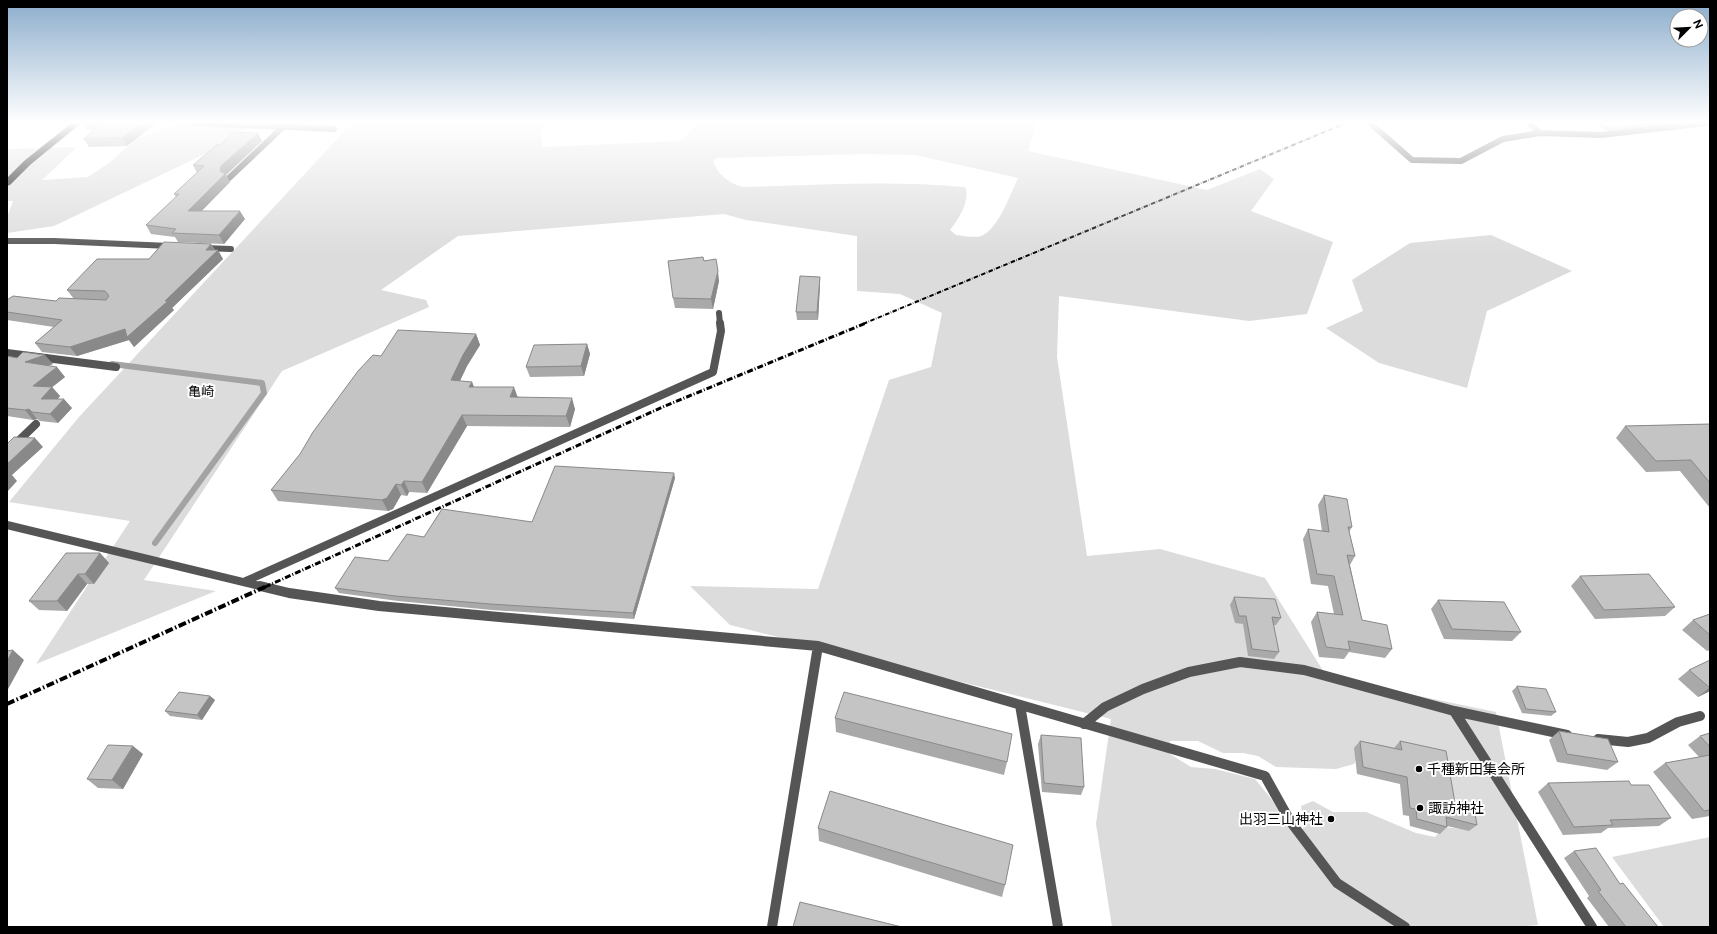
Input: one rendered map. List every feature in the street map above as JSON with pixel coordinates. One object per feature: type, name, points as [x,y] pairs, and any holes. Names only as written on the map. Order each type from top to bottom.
[{"type":"highway","points":[[7,183],[23,167]]},
{"type":"street","points":[[229,178],[241,167]]},
{"type":"street","points":[[7,241],[54,241],[177,246]]},
{"type":"street","points":[[200,247],[231,249]]},
{"type":"street","points":[[246,582],[712,372],[721,331],[719,313]]},
{"type":"street","points":[[7,353],[116,367]]},
{"type":"street","points":[[7,452],[36,424]]},
{"type":"street","points":[[7,525],[289,593],[379,606],[818,646],[1265,776],[1290,821],[1337,883],[1405,927]]},
{"type":"street","points":[[772,927],[818,646]]},
{"type":"street","points":[[1084,724],[1105,707],[1143,689],[1189,672],[1240,662],[1304,670],[1454,711],[1581,737],[1628,742],[1648,738],[1678,722],[1700,716]]},
{"type":"street","points":[[1020,705],[1058,927]]},
{"type":"street","points":[[1454,711],[1592,927]]},
{"type":"shaded area","points":[[7,167],[56,167],[42,180],[88,177],[104,167],[178,167],[54,226],[7,233],[7,217],[13,201],[7,201]]},
{"type":"shaded area","points":[[312,167],[715,167],[725,178],[734,184],[744,187],[883,183],[965,187],[966,198],[963,210],[950,230],[956,235],[972,237],[981,236],[993,227],[1008,201],[1018,178],[967,167],[1100,167],[1207,190],[1260,169],[1274,179],[1251,211],[1333,242],[1307,314],[1249,321],[1059,296],[1057,357],[1087,556],[1160,549],[1265,578],[1327,677],[1496,712],[1538,925],[1515,927],[1112,927],[1096,824],[1111,719],[730,625],[690,586],[818,589],[889,380],[931,367],[942,313],[900,294],[857,291],[857,236],[746,220],[724,214],[458,236],[381,290],[426,300],[429,307],[282,371],[144,580],[216,591],[36,664],[130,521],[9,502],[79,417]],"holes":[[[1170,741],[1198,741],[1223,753],[1243,753],[1258,756],[1276,767],[1336,769],[1354,764],[1359,753],[1462,802],[1468,811],[1470,830],[1444,827],[1435,837],[1416,833],[1366,812],[1333,812],[1313,801],[1301,806],[1305,823],[1301,834],[1285,825],[1273,801],[1255,779],[1215,769],[1191,767],[1170,754]]]},
{"type":"shaded area","points":[[1491,235],[1572,271],[1487,311],[1467,388],[1379,363],[1326,328],[1363,311],[1352,280],[1410,243]]},
{"type":"shaded area","points":[[1710,837],[1710,927],[1664,927],[1612,857]]},
{"type":"building","points":[[203,167],[221,167],[220,171],[225,174],[188,211],[240,211],[219,235],[172,233],[176,229],[146,225],[179,194],[174,194]]},
{"type":"building","points":[[164,242],[211,244],[206,250],[218,250],[165,301],[168,301],[127,337],[125,329],[70,347],[35,343],[62,320],[7,312],[7,300],[13,296],[56,301],[59,298],[106,300],[109,296],[105,291],[67,290],[97,259],[149,259]]},
{"type":"building","points":[[703,257],[704,261],[716,259],[718,271],[711,299],[673,298],[668,261]]},
{"type":"building","points":[[800,276],[820,277],[817,312],[796,312]]},
{"type":"building","points":[[398,330],[476,334],[463,355],[451,380],[472,382],[469,387],[514,387],[510,397],[572,398],[566,416],[462,415],[422,482],[404,481],[401,485],[396,484],[387,498],[382,500],[271,490],[300,454],[313,432],[358,371],[373,355],[381,356]]},
{"type":"building","points":[[587,344],[581,366],[526,367],[534,345]]},
{"type":"building","points":[[23,352],[45,355],[25,362],[57,367],[33,386],[52,387],[41,399],[64,399],[50,414],[32,412],[29,409],[7,408],[7,356],[17,358]]},
{"type":"building","points":[[1710,424],[1710,483],[1691,460],[1656,461],[1625,426]]},
{"type":"building","points":[[14,437],[35,438],[7,464],[7,444]]},
{"type":"building","points":[[555,466],[674,473],[633,613],[490,604],[395,596],[335,588],[355,557],[388,561],[407,534],[424,537],[442,509],[532,522]]},
{"type":"building","points":[[1324,495],[1347,499],[1352,527],[1348,527],[1355,556],[1347,555],[1362,620],[1387,625],[1392,649],[1348,641],[1350,650],[1326,647],[1317,612],[1343,615],[1334,576],[1317,574],[1308,529],[1329,532]]},
{"type":"building","points":[[66,553],[100,553],[85,574],[78,574],[57,601],[29,601]]},
{"type":"building","points":[[1649,574],[1675,607],[1604,610],[1580,576]]},
{"type":"building","points":[[1234,597],[1275,599],[1281,618],[1272,617],[1279,652],[1252,649],[1246,616],[1239,616]]},
{"type":"building","points":[[1438,600],[1504,602],[1521,632],[1452,629]]},
{"type":"building","points":[[1710,614],[1710,635],[1693,620]]},
{"type":"building","points":[[13,650],[7,661],[7,651]]},
{"type":"building","points":[[1710,660],[1710,687],[1709,687],[1689,670]]},
{"type":"building","points":[[1517,686],[1546,689],[1556,712],[1526,709]]},
{"type":"building","points":[[179,692],[210,696],[197,715],[165,711]]},
{"type":"building","points":[[844,692],[1012,734],[1007,762],[835,718]]},
{"type":"building","points":[[1559,731],[1608,739],[1618,762],[1567,754]]},
{"type":"building","points":[[1710,733],[1710,747],[1700,736]]},
{"type":"building","points":[[1041,735],[1081,738],[1084,787],[1044,783]]},
{"type":"building","points":[[1360,741],[1402,750],[1400,741],[1446,751],[1455,803],[1474,808],[1477,825],[1446,817],[1447,827],[1417,819],[1416,809],[1410,808],[1407,777],[1363,767]]},
{"type":"building","points":[[108,745],[133,746],[112,780],[87,779]]},
{"type":"building","points":[[1710,755],[1710,810],[1704,811],[1665,763]]},
{"type":"building","points":[[1629,781],[1631,785],[1649,785],[1671,818],[1610,820],[1613,825],[1574,827],[1548,783]]},
{"type":"building","points":[[830,791],[1013,845],[1005,885],[818,828]]},
{"type":"building","points":[[1596,848],[1620,884],[1623,883],[1658,927],[1626,927],[1598,891],[1601,890],[1574,851]]},
{"type":"building","points":[[800,902],[902,927],[793,927]]},
{"type":"waterway","points":[[112,364],[262,383],[264,393],[155,543]]},
{"type":"railway","points":[[863,324],[1241,167]]},
{"type":"railway","points":[[265,587],[665,406],[866,323]]},
{"type":"railway","points":[[7,704],[267,586]]},
{"type":"place","name":"千種新田集会所","points":[[1419,769]]},
{"type":"place","name":"諏訪神社","points":[[1420,808]]},
{"type":"place","name":"出羽三山神社","points":[[1331,819]]},
{"type":"district","name":"亀崎","points":[[201,391]]}]
